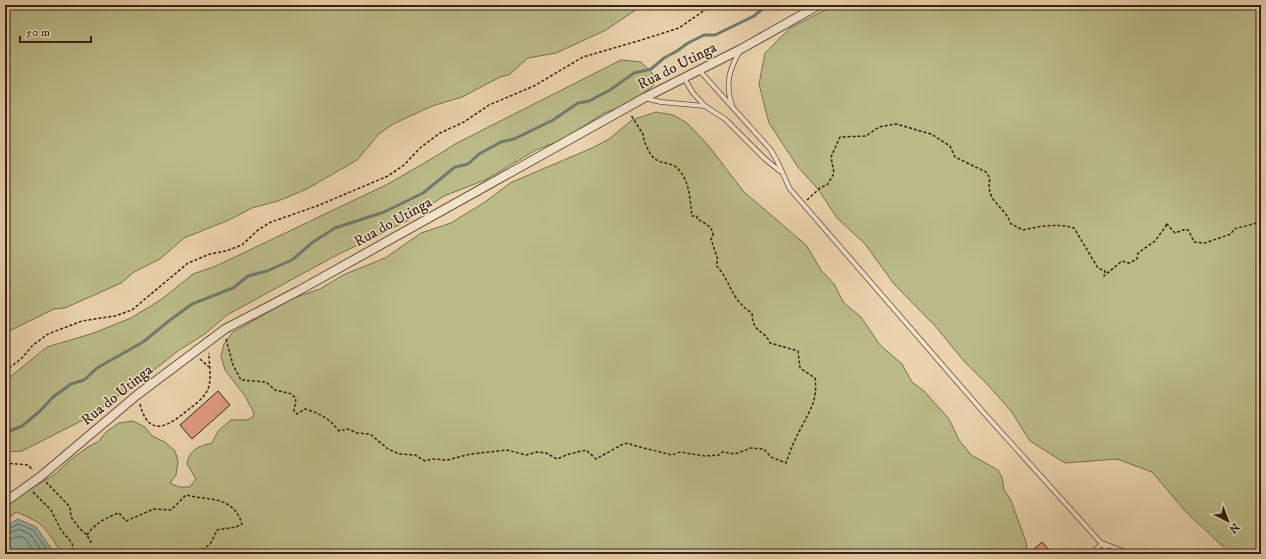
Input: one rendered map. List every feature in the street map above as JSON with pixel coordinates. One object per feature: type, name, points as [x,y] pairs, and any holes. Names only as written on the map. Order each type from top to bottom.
[{"type":"street","name":"Rua do Utinga","points":[[5,502],[40,478],[137,396],[225,329],[298,291],[644,98],[741,49],[819,5]]},
{"type":"lane","points":[[733,107],[729,96],[730,73],[733,62],[741,49]]},
{"type":"lane","points":[[699,70],[770,149],[778,161],[780,171],[790,189],[984,412],[1111,554]]},
{"type":"lane","points":[[684,78],[693,93],[705,106],[725,118],[765,159],[780,171]]},
{"type":"lane","points":[[644,98],[661,102],[705,106]]},
{"type":"lane","points":[[1092,554],[1102,543]]},
{"type":"lane","points":[[1102,543],[1131,554]]},
{"type":"path","points":[[5,371],[21,359],[33,344],[48,334],[82,321],[115,316],[132,310],[188,263],[210,254],[226,251],[242,245],[258,230],[271,222],[317,206],[388,176],[404,165],[420,148],[440,133],[464,122],[489,105],[534,86],[583,56],[638,42],[678,28],[712,5]]},
{"type":"path","points":[[225,329],[233,365],[241,380],[266,382],[275,390],[292,394],[296,399],[294,411],[297,414],[305,409],[316,412],[332,422],[339,431],[348,429],[357,433],[370,434],[388,449],[399,454],[414,456],[425,461],[432,459],[447,460],[471,454],[507,450],[526,455],[537,452],[546,452],[556,459],[586,450],[596,459],[623,444],[629,443],[672,455],[680,452],[705,456],[719,455],[722,452],[735,454],[751,448],[764,449],[771,457],[786,463],[801,427],[809,414],[817,391],[815,378],[800,368],[798,351],[770,342],[768,337],[756,329],[752,322],[752,313],[734,298],[725,275],[716,265],[718,260],[712,239],[714,236],[713,231],[710,226],[697,219],[697,216],[692,216],[688,186],[679,170],[672,165],[654,160],[643,140],[644,136],[626,109]]},
{"type":"path","points":[[803,203],[820,188],[828,184],[834,173],[831,157],[840,138],[866,136],[879,127],[896,124],[931,134],[950,146],[955,157],[986,172],[990,178],[988,188],[990,195],[994,202],[1008,215],[1011,224],[1023,230],[1040,226],[1063,224],[1074,228],[1098,268],[1105,271],[1104,276],[1122,262],[1129,263],[1137,259],[1138,253],[1155,241],[1166,226],[1166,223],[1175,233],[1186,229],[1189,231],[1194,242],[1205,243],[1230,234],[1234,229],[1257,222],[1261,219]]},
{"type":"path","points":[[137,396],[143,416],[152,424],[163,426],[172,424],[200,400],[208,391],[211,379],[209,346],[213,338]]},
{"type":"path","points":[[5,463],[28,465],[40,478],[50,485],[70,507],[71,517],[80,529],[87,534],[92,544]]},
{"type":"path","points":[[27,486],[50,510],[61,530],[72,543],[74,554]]},
{"type":"path","points":[[87,534],[92,527],[109,516],[119,513],[126,521],[154,509],[171,510],[186,495],[201,499],[216,499],[226,503],[239,515],[242,524],[236,527],[217,530],[211,543],[198,554]]},
{"type":"green space","points":[[5,5],[643,5],[606,30],[556,53],[528,58],[509,75],[500,77],[462,97],[432,106],[393,124],[379,134],[357,160],[307,189],[278,201],[252,208],[229,220],[184,238],[160,259],[134,272],[121,283],[65,308],[54,309],[5,333]]},
{"type":"green space","points":[[835,5],[1261,5],[1261,554],[1231,554],[1187,513],[1152,472],[1117,459],[1065,463],[1030,441],[1011,411],[963,360],[936,327],[894,284],[865,244],[837,218],[818,189],[798,167],[769,123],[759,84],[765,53],[790,28]]},
{"type":"green space","points":[[621,60],[641,62],[655,76],[654,85],[632,103],[604,113],[569,137],[536,150],[485,180],[444,196],[407,221],[335,256],[227,315],[206,333],[178,351],[130,389],[111,400],[95,414],[22,451],[5,452],[5,381],[47,347],[94,333],[131,318],[162,299],[193,274],[216,266],[388,184],[455,144]]},
{"type":"green space","points":[[656,112],[673,115],[687,123],[708,145],[744,192],[806,245],[821,270],[834,284],[844,303],[861,317],[880,345],[902,364],[912,382],[924,391],[949,419],[959,440],[971,455],[998,470],[1002,477],[1004,490],[1011,500],[1027,545],[1025,554],[62,554],[44,528],[33,520],[16,512],[5,521],[5,507],[28,490],[54,475],[70,460],[99,441],[106,432],[119,423],[133,421],[145,427],[152,436],[165,442],[175,451],[178,461],[176,475],[170,483],[179,487],[190,487],[196,479],[187,464],[192,452],[199,447],[212,443],[218,431],[231,420],[247,420],[253,417],[254,413],[245,396],[225,370],[221,356],[224,344],[232,333],[293,298],[320,289],[343,275],[385,258],[421,233],[451,223],[485,202],[510,183],[592,148],[609,139],[632,120]]},
{"type":"water","points":[[18,519],[36,527],[55,554],[5,554],[5,527]]},
{"type":"building","points":[[218,391],[230,405],[192,439],[180,425]]},
{"type":"building","points":[[1042,542],[1050,551],[1047,554],[1028,554]]},
{"type":"waterway","points":[[5,433],[22,426],[40,411],[53,397],[71,384],[84,380],[97,368],[143,342],[192,304],[233,288],[248,276],[267,271],[292,260],[313,242],[335,228],[384,212],[423,193],[455,167],[468,164],[479,154],[501,142],[514,139],[553,120],[578,103],[589,101],[610,90],[634,73],[651,69],[664,58],[688,43],[704,35],[715,35],[754,16],[767,5]]}]
